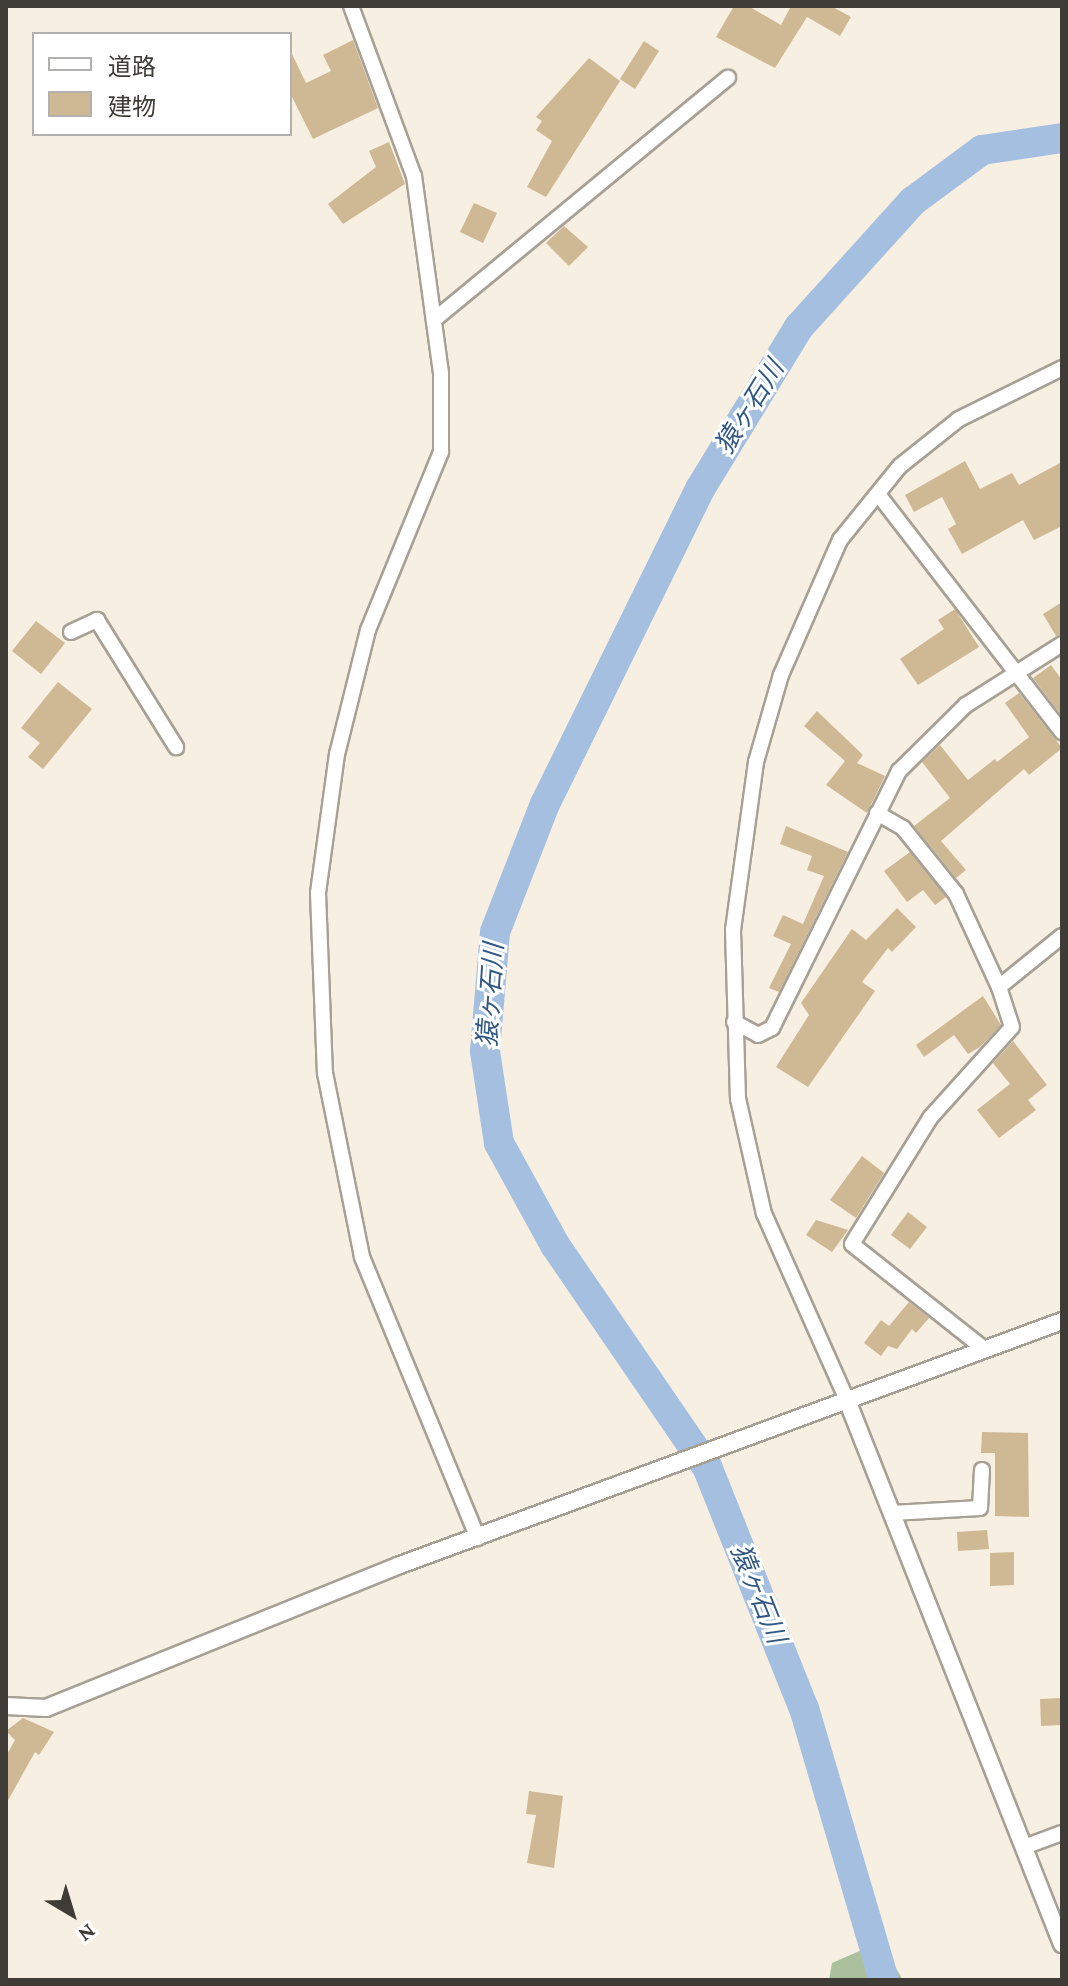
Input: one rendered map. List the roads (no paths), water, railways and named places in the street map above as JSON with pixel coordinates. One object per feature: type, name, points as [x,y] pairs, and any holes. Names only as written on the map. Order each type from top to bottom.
[{"type":"street","points":[[351,6],[414,176],[441,373],[441,452],[368,630],[337,754],[318,893],[325,1073],[362,1257],[478,1538]]},
{"type":"street","points":[[434,320],[728,78]]},
{"type":"street","points":[[1062,368],[959,419],[900,466],[840,540],[816,584],[756,762],[733,930],[738,1099],[764,1214],[847,1400],[1062,1944]]},
{"type":"street","points":[[878,494],[1062,732]]},
{"type":"street","points":[[71,632],[97,620],[176,747]]},
{"type":"street","points":[[734,1022],[758,1035],[772,1028],[899,771],[922,746],[1014,671],[1062,644]]},
{"type":"street","points":[[877,813],[903,828],[956,894],[999,987],[1012,1027],[930,1118],[852,1244],[983,1348]]},
{"type":"street","points":[[999,987],[1062,936]]},
{"type":"street","points":[[6,1706],[46,1708],[258,1620],[1062,1321]]},
{"type":"street","points":[[892,1513],[980,1508],[982,1470]]},
{"type":"street","points":[[1024,1847],[1062,1833]]},
{"type":"waterway","name":"猿ヶ石川","points":[[884,1980],[804,1709],[707,1467],[555,1245],[499,1143],[485,1051],[495,932],[545,804],[700,489],[799,327],[913,201],[982,150],[1062,138]]}]
